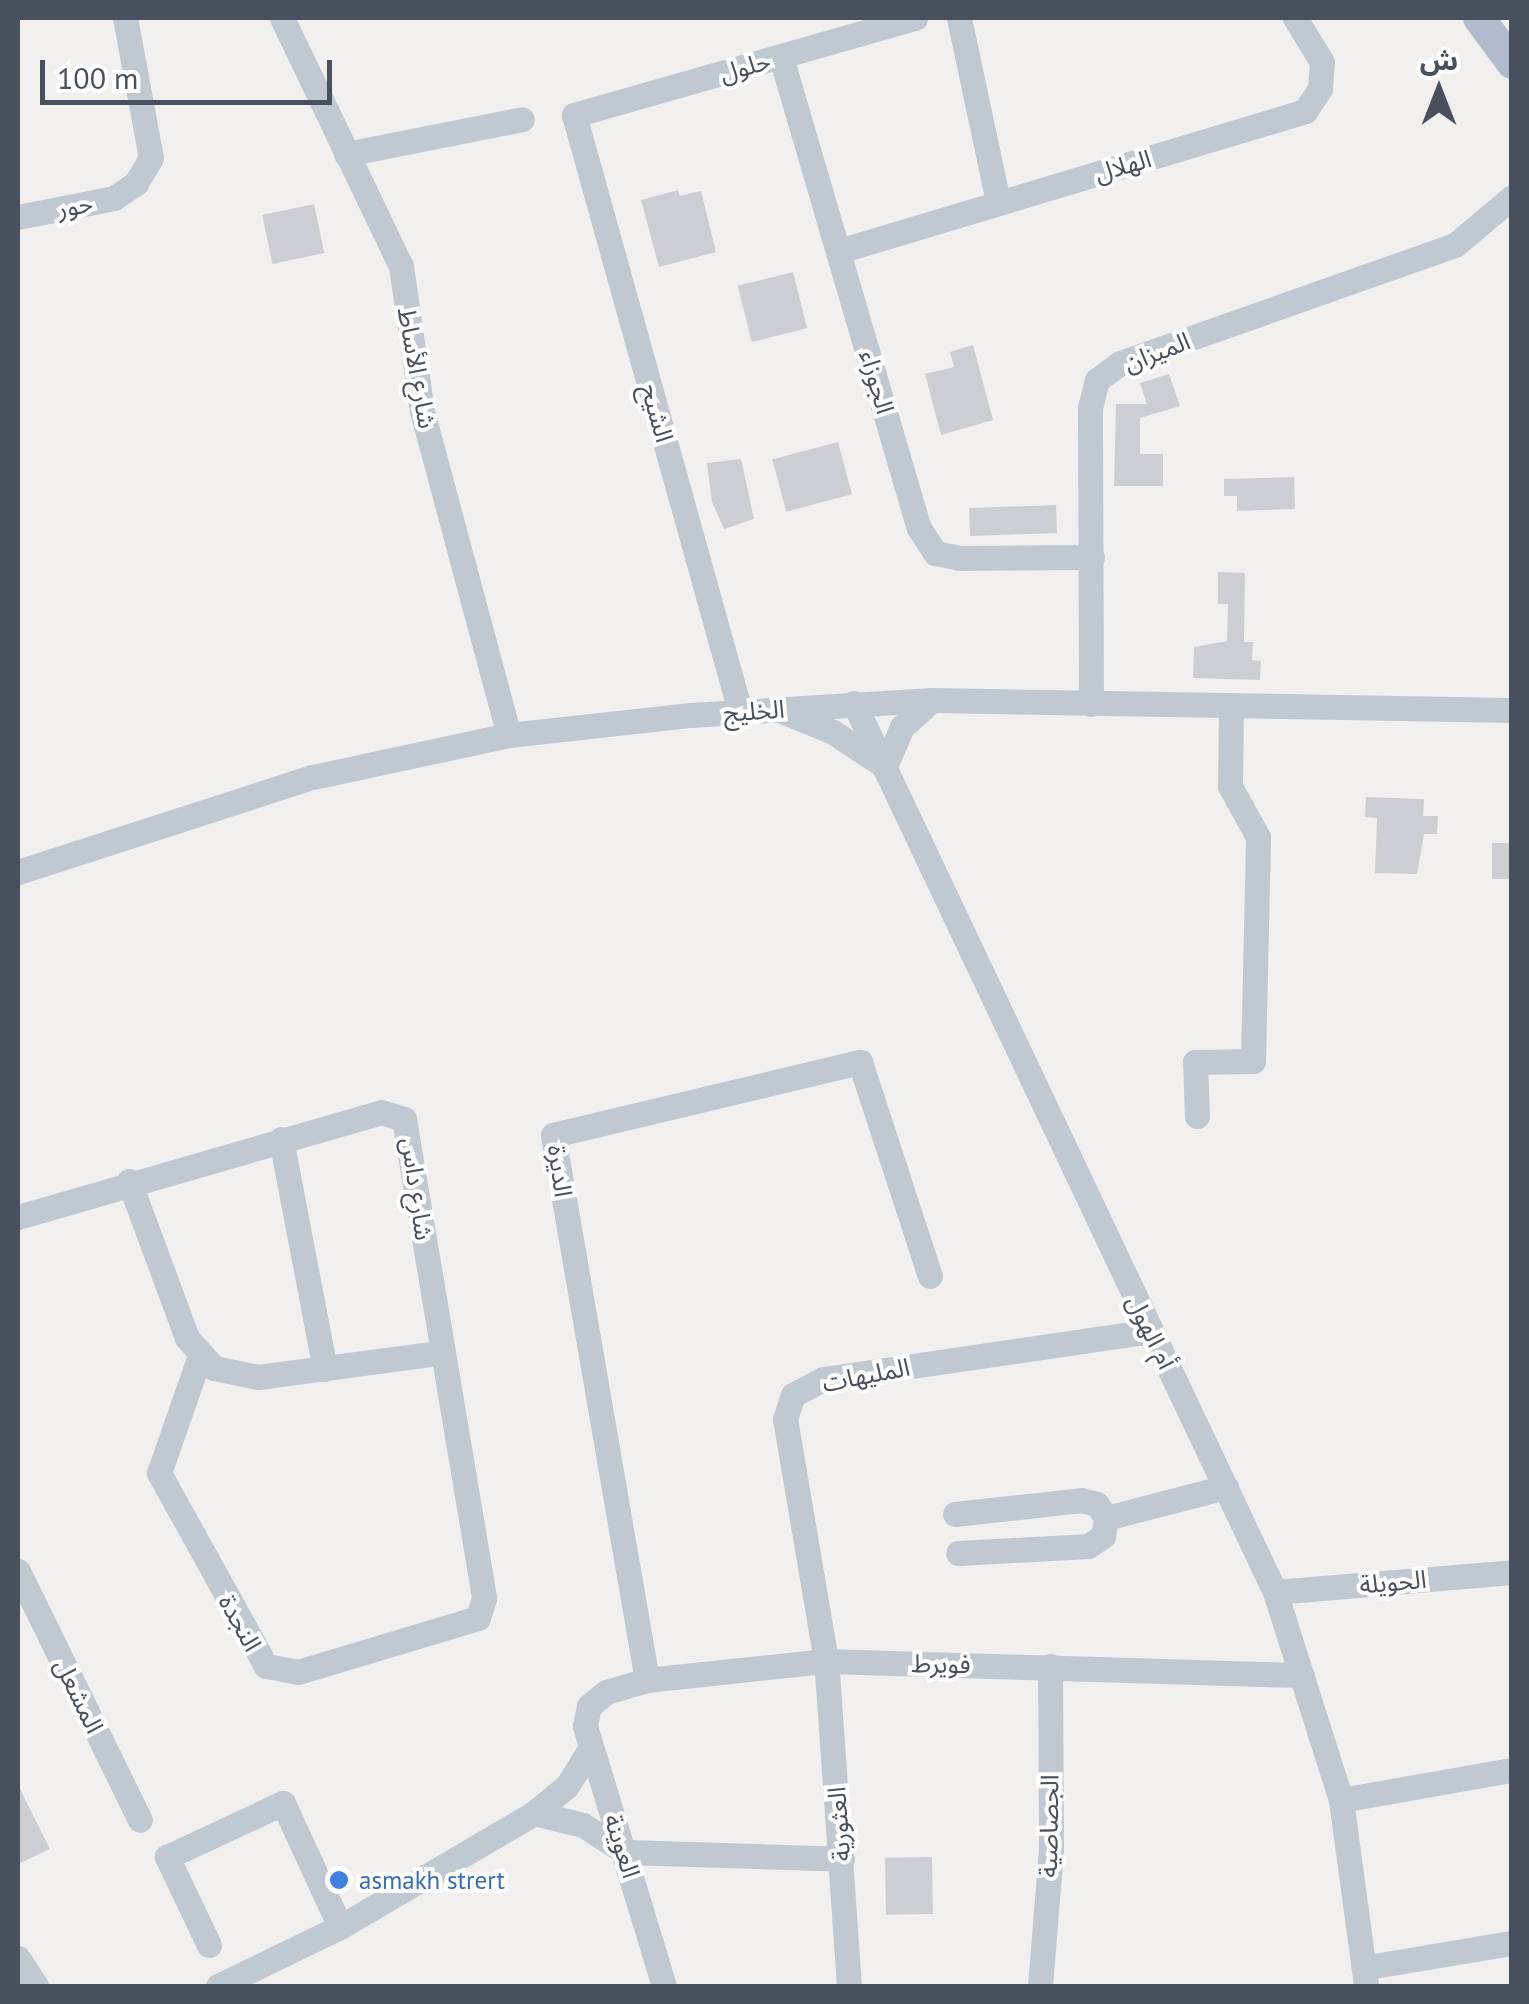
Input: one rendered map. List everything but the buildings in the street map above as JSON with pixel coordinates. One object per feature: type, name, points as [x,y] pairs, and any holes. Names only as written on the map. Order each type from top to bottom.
[{"type":"main road","points":[[1480,18],[1512,62]]},
{"type":"street","name":"حور","points":[[18,217],[114,198],[152,158],[125,18]]},
{"type":"street","name":"شارع الأساط","points":[[282,18],[401,266],[422,411],[509,735]]},
{"type":"street","name":"حلول","points":[[574,115],[915,18]]},
{"type":"street","points":[[959,18],[998,202]]},
{"type":"street","name":"الهلال","points":[[839,251],[1305,111],[1320,89],[1322,62],[1295,18]]},
{"type":"street","name":"الجوزاء","points":[[781,57],[919,528],[935,553],[1092,557]]},
{"type":"street","name":"الشيح","points":[[574,115],[740,711]]},
{"type":"street","points":[[346,154],[522,119]]},
{"type":"street","name":"الميزان","points":[[1091,704],[1090,408],[1097,380],[1120,364],[1455,245],[1512,196]]},
{"type":"street","points":[[776,709],[833,732],[884,766],[902,727],[932,700]]},
{"type":"street","name":"الخليج","points":[[18,872],[312,776],[509,735],[740,711],[932,700],[1512,710]]},
{"type":"street","name":"أم الهول","points":[[854,703],[1275,1592],[1341,1800],[1367,1977]]},
{"type":"street","points":[[1196,1116],[1195,1062],[1252,1061],[1258,837],[1230,786],[1231,706]]},
{"type":"street","name":"الديرة","points":[[647,1680],[553,1135],[860,1062],[930,1276]]},
{"type":"street","name":"شارع داس","points":[[18,1217],[129,1181],[381,1112],[404,1119],[439,1353],[484,1598]]},
{"type":"street","points":[[281,1139],[325,1368]]},
{"type":"street","points":[[129,1181],[198,1358],[237,1375],[439,1353]]},
{"type":"street","name":"المليهات","points":[[826,1661],[785,1419],[793,1395],[823,1378],[1150,1331]]},
{"type":"street","name":"النجدة","points":[[198,1358],[159,1474],[266,1666],[298,1672],[472,1623],[484,1598]]},
{"type":"street","points":[[1106,1518],[1226,1487]]},
{"type":"street","points":[[955,1514],[1081,1500],[1097,1504],[1106,1518],[1103,1536],[1088,1546],[958,1553]]},
{"type":"street","name":"المشعل","points":[[18,1571],[140,1820]]},
{"type":"street","name":"الحويلة","points":[[1275,1592],[1512,1572]]},
{"type":"street","name":"فويرط","points":[[589,1706],[606,1692],[647,1680],[826,1661],[1302,1674]]},
{"type":"street","name":"العثورية","points":[[826,1661],[850,1986]]},
{"type":"street","name":"الجصاصية","points":[[1040,1986],[1051,1849],[1050,1666]]},
{"type":"street","name":"العوينة","points":[[589,1706],[590,1749],[664,1986]]},
{"type":"street","points":[[218,1986],[340,1928],[534,1813],[568,1786],[590,1749]]},
{"type":"street","points":[[1341,1800],[1512,1770]]},
{"type":"street","points":[[209,1944],[167,1857],[282,1803],[340,1928]]},
{"type":"street","points":[[534,1813],[583,1825],[625,1852],[842,1859]]},
{"type":"street","points":[[1367,1977],[1512,1943]]},
{"type":"street","points":[[18,1958],[36,1986]]},
{"type":"place","name":"asmakh strert","points":[[339,1880]]}]
